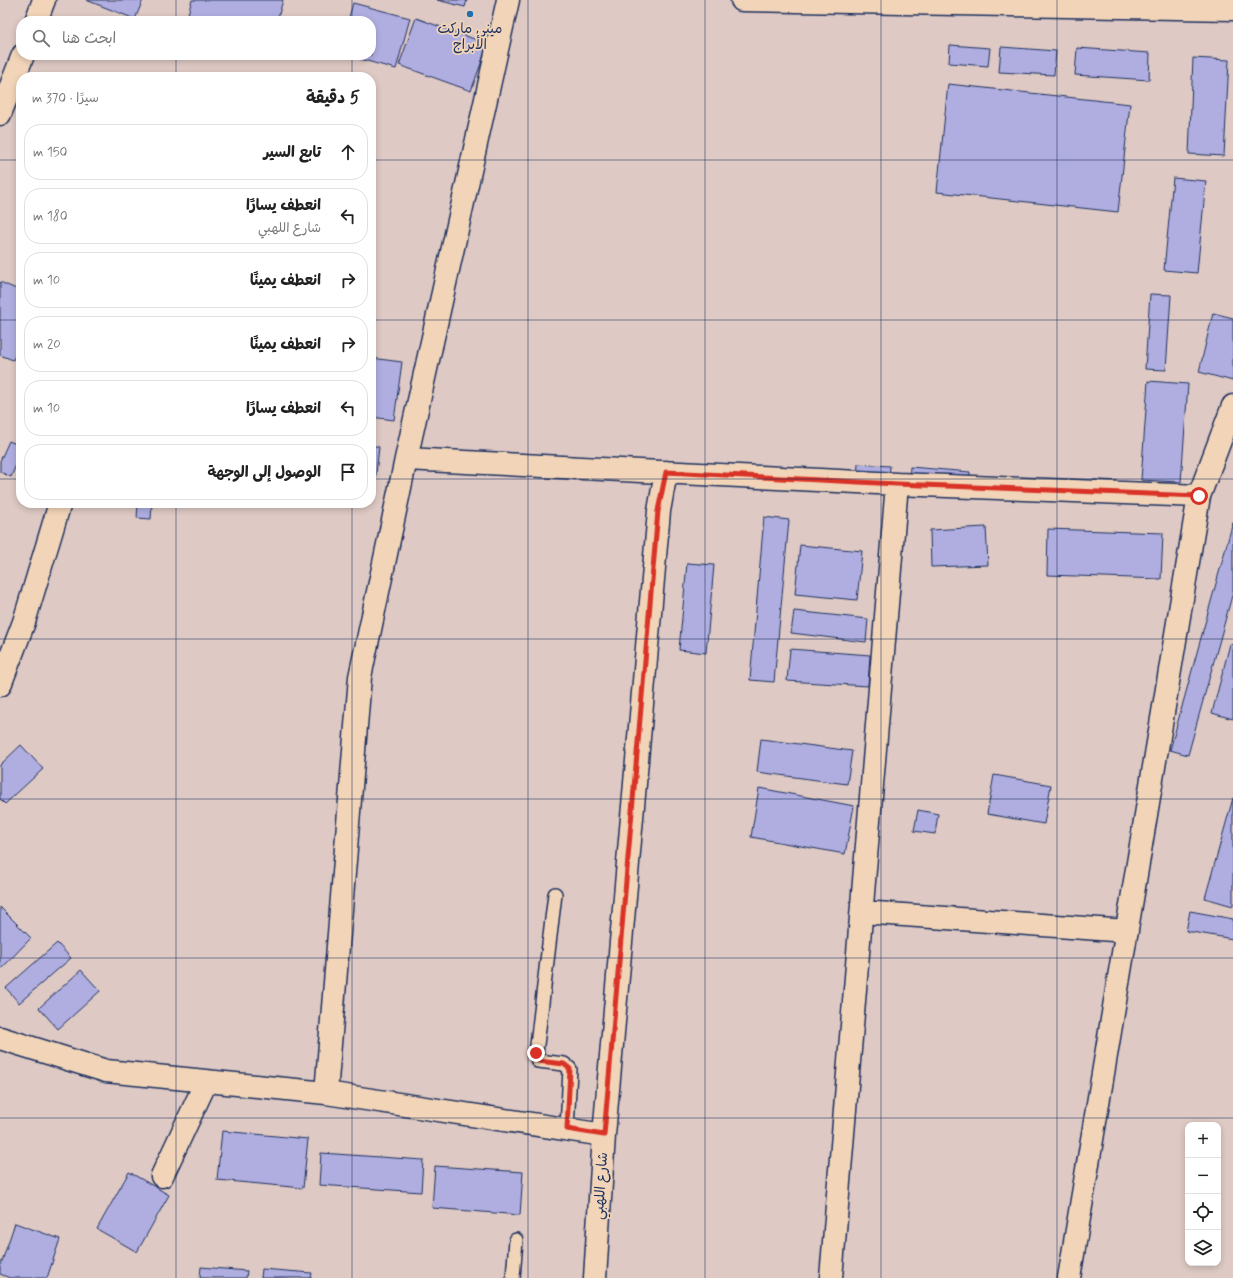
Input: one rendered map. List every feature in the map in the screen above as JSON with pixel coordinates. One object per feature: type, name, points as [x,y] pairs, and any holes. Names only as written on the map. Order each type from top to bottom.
[{"type":"street","points":[[38,16],[44,0]]},
{"type":"street","points":[[326,1093],[360,677],[406,459],[508,0]]},
{"type":"street","points":[[741,0],[1233,9]]},
{"type":"street","points":[[16,72],[21,60]]},
{"type":"street","points":[[0,114],[16,73]]},
{"type":"street","points":[[1069,1278],[1199,496],[1233,406]]},
{"type":"street","points":[[406,459],[897,484],[1199,496]]},
{"type":"street","name":"شارع اللهبي","points":[[595,1278],[604,1135],[658,511],[666,472]]},
{"type":"street","points":[[832,1278],[897,484]]},
{"type":"street","points":[[0,685],[24,622],[58,508]]},
{"type":"street","points":[[862,912],[1127,931]]},
{"type":"street","points":[[0,1038],[106,1071],[326,1093],[604,1135]]},
{"type":"street","points":[[162,1176],[206,1082]]},
{"type":"lane","points":[[555,894],[536,1053],[538,1061],[564,1064],[570,1069],[567,1129]]},
{"type":"lane","points":[[513,1278],[516,1240]]},
{"type":"building","points":[[86,0],[143,0],[136,16],[127,16]]},
{"type":"building","points":[[192,0],[283,0],[278,16],[187,16]]},
{"type":"building","points":[[437,0],[467,0],[465,7]]},
{"type":"building","points":[[353,3],[410,18],[396,69],[363,60],[376,60],[376,16],[349,16]]},
{"type":"building","points":[[416,18],[488,44],[471,91],[399,65]]},
{"type":"building","points":[[950,45],[990,48],[988,66],[949,63]]},
{"type":"building","points":[[1001,47],[1056,51],[1054,75],[999,72]]},
{"type":"building","points":[[1077,48],[1150,53],[1149,80],[1075,75]]},
{"type":"building","points":[[1193,58],[1229,60],[1224,156],[1189,154]]},
{"type":"building","points":[[948,84],[1130,104],[1118,212],[937,192]]},
{"type":"building","points":[[1173,178],[1206,181],[1197,273],[1164,270]]},
{"type":"building","points":[[0,282],[16,289],[16,354],[13,360],[0,355]]},
{"type":"building","points":[[1150,294],[1171,295],[1166,370],[1145,369]]},
{"type":"building","points":[[1213,313],[1233,318],[1233,381],[1199,372]]},
{"type":"building","points":[[376,359],[402,362],[394,420],[376,418]]},
{"type":"building","points":[[1148,381],[1188,384],[1181,482],[1141,480]]},
{"type":"building","points":[[9,441],[16,444],[16,465],[11,477],[0,472],[0,461]]},
{"type":"building","points":[[376,446],[379,447],[376,474]]},
{"type":"building","points":[[858,464],[890,466],[889,481],[857,479]]},
{"type":"building","points":[[910,467],[970,472],[969,486],[909,482]]},
{"type":"building","points":[[138,508],[152,508],[151,519],[137,518]]},
{"type":"building","points":[[764,517],[789,520],[774,682],[750,680]]},
{"type":"building","points":[[1233,522],[1233,592],[1188,755],[1170,750]]},
{"type":"building","points":[[986,527],[988,565],[931,567],[930,530]]},
{"type":"building","points":[[1048,529],[1163,533],[1161,579],[1047,575]]},
{"type":"building","points":[[800,545],[862,551],[857,600],[795,594]]},
{"type":"building","points":[[687,563],[714,565],[706,653],[679,650]]},
{"type":"building","points":[[794,611],[868,619],[866,642],[791,633]]},
{"type":"building","points":[[1230,644],[1233,645],[1233,719],[1212,713]]},
{"type":"building","points":[[790,649],[870,655],[868,686],[787,681]]},
{"type":"building","points":[[761,739],[852,751],[847,784],[757,772]]},
{"type":"building","points":[[21,745],[43,769],[5,804],[0,799],[0,765]]},
{"type":"building","points":[[994,775],[1051,785],[1044,824],[987,814]]},
{"type":"building","points":[[759,788],[854,806],[845,854],[751,837]]},
{"type":"building","points":[[1233,798],[1233,906],[1205,898]]},
{"type":"building","points":[[918,810],[938,814],[935,834],[914,831]]},
{"type":"building","points":[[0,907],[31,938],[0,970]]},
{"type":"building","points":[[1190,911],[1233,919],[1233,939],[1186,931]]},
{"type":"building","points":[[57,943],[71,958],[19,1003],[6,988]]},
{"type":"building","points":[[81,970],[100,991],[58,1029],[39,1008]]},
{"type":"building","points":[[222,1131],[308,1139],[303,1188],[217,1180]]},
{"type":"building","points":[[321,1153],[423,1160],[421,1192],[319,1185]]},
{"type":"building","points":[[435,1166],[523,1172],[520,1215],[432,1208]]},
{"type":"building","points":[[129,1172],[169,1195],[137,1252],[97,1229]]},
{"type":"building","points":[[15,1223],[60,1239],[47,1278],[10,1278],[0,1274],[0,1267]]},
{"type":"building","points":[[201,1267],[247,1271],[246,1278],[200,1278]]},
{"type":"building","points":[[262,1269],[312,1273],[311,1278],[261,1278]]},
{"type":"place","name":"ميني ماركت الأبراج","points":[[470,14]]},
{"type":"route","points":[[536,1053],[538,1061],[564,1064],[570,1069],[567,1129],[604,1135],[658,511],[666,472],[897,484],[1199,496]]}]
